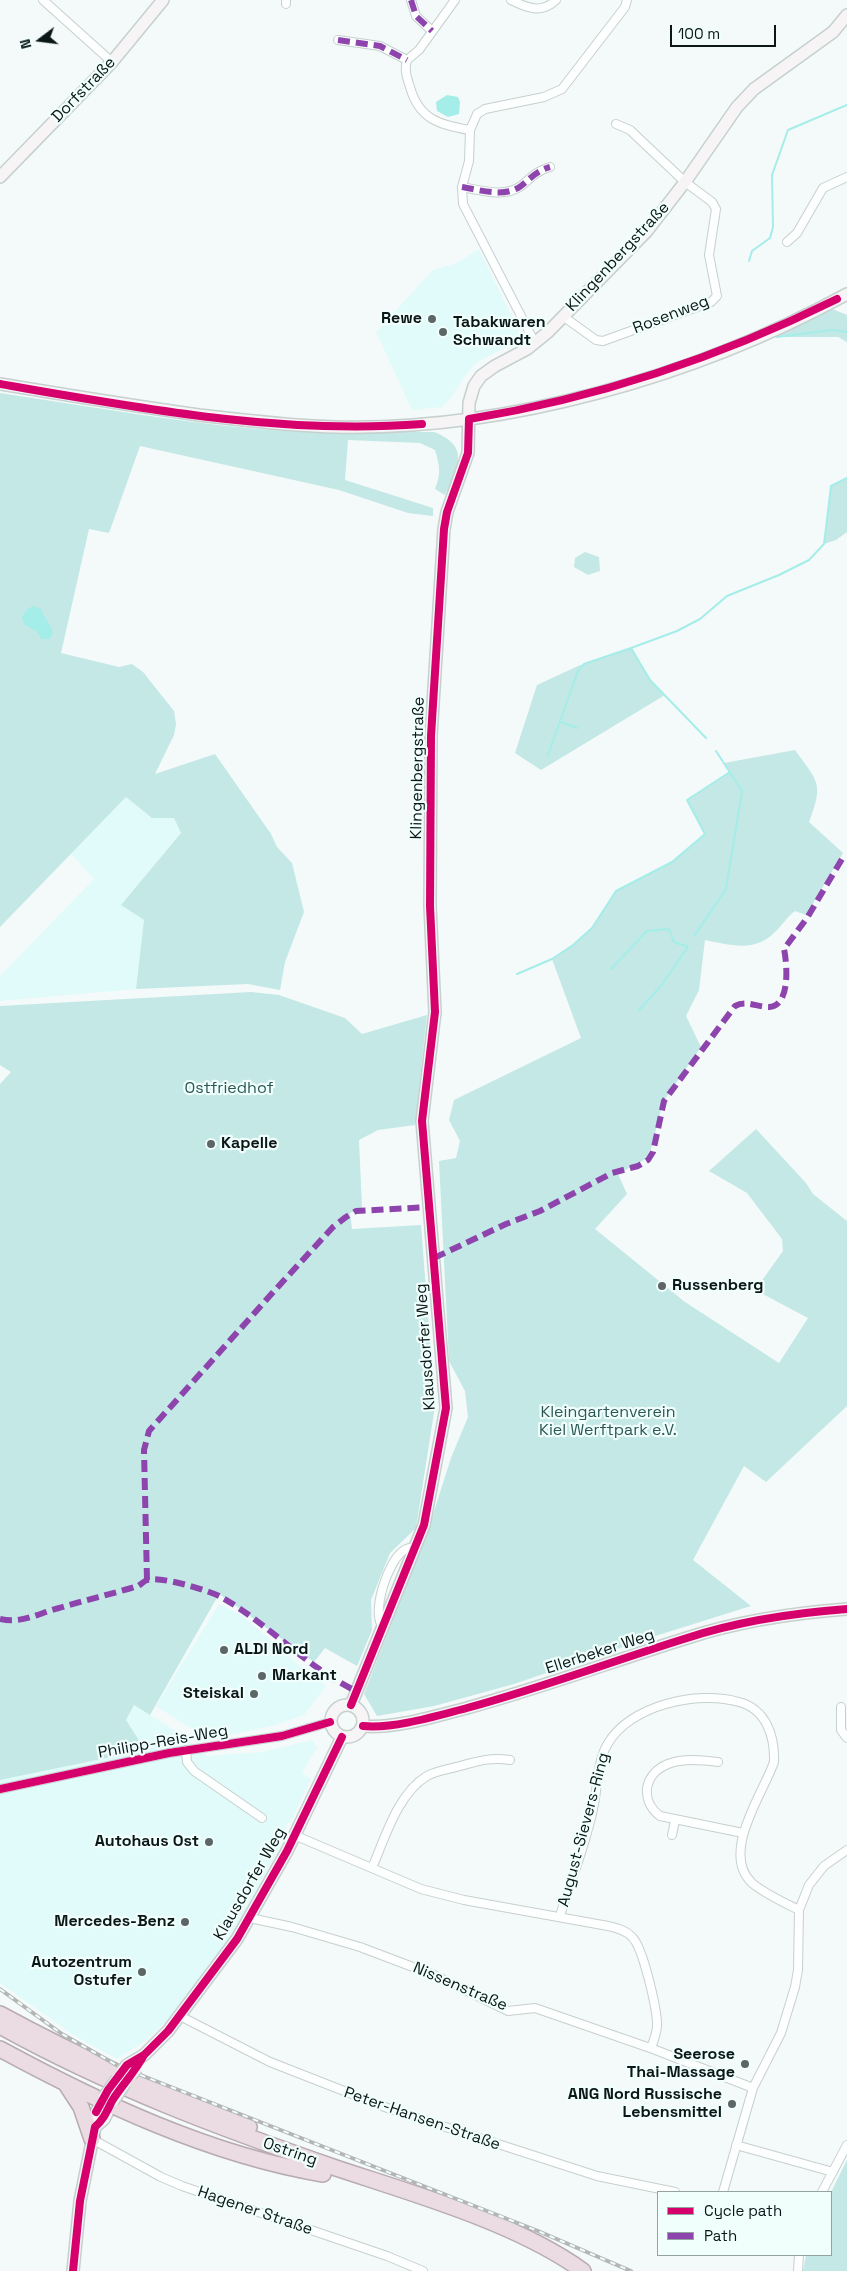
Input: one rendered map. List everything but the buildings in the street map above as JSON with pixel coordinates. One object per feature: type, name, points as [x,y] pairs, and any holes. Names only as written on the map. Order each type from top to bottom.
[{"type":"highway","points":[[0,2014],[76,2055],[126,2074],[298,2147],[320,2168]]},
{"type":"highway","name":"Ostring","points":[[0,2026],[118,2086],[320,2168],[462,2222],[527,2250],[565,2271]]},
{"type":"highway","name":"Ostring","points":[[0,2037],[68,2073],[147,2109],[320,2168],[438,2203],[530,2240],[583,2271]]},
{"type":"highway","points":[[0,2049],[64,2081],[234,2153],[287,2168],[320,2168]]},
{"type":"highway","points":[[64,2081],[81,2107],[93,2133]]},
{"type":"street","points":[[43,0],[112,62]]},
{"type":"street","name":"Dorfstraße","points":[[0,177],[112,62],[163,0]]},
{"type":"street","points":[[410,0],[416,16],[432,31]]},
{"type":"street","points":[[456,0],[420,50],[407,60],[406,72],[415,102],[422,110],[438,123],[470,130]]},
{"type":"street","points":[[511,0],[534,9],[546,7],[556,0]]},
{"type":"street","points":[[534,344],[466,211],[462,187],[470,161],[470,130],[477,114],[485,109],[544,97],[562,89],[625,6],[627,0]]},
{"type":"street","name":"Klingenbergstraße","points":[[422,1121],[435,1012],[430,906],[431,736],[444,528],[447,512],[468,453],[469,403],[474,386],[481,376],[534,344],[564,317],[647,230],[685,182],[738,107],[754,90],[833,32],[847,14]]},
{"type":"street","points":[[338,40],[380,46],[407,60]]},
{"type":"street","points":[[616,124],[630,130],[685,182]]},
{"type":"street","points":[[462,187],[497,192],[512,191],[520,187],[539,170],[550,167]]},
{"type":"street","points":[[787,242],[797,233],[823,188],[847,177]]},
{"type":"street","name":"Rosenweg","points":[[564,317],[596,340],[603,341],[714,300],[717,292],[709,247],[716,210],[712,202],[685,182]]},
{"type":"street","points":[[0,384],[99,401],[294,425],[336,428],[397,426],[470,419],[554,404],[634,382],[751,340],[847,294]]},
{"type":"street","name":"Klausdorfer Weg","points":[[351,1705],[424,1525],[446,1408],[422,1121]]},
{"type":"street","name":"Ellerbeker Weg","points":[[362,1726],[377,1726],[437,1716],[517,1694],[689,1637],[742,1624],[784,1615],[847,1609]]},
{"type":"street","name":"August-Sievers-Ring","points":[[560,1916],[594,1804],[601,1756],[616,1733],[626,1723],[645,1712],[695,1698],[718,1697],[744,1703],[761,1716],[768,1725],[772,1736],[774,1762],[743,1833],[739,1856],[745,1874],[752,1883],[780,1901],[799,1910]]},
{"type":"street","points":[[342,1705],[351,1705],[361,1713],[362,1726],[355,1735],[342,1737],[334,1731],[330,1722],[335,1709],[342,1705]]},
{"type":"street","points":[[841,1707],[841,1730],[847,1738]]},
{"type":"street","name":"Philipp-Reis-Weg","points":[[0,1789],[186,1750],[282,1736],[330,1722]]},
{"type":"street","name":"Klausdorfer Weg","points":[[73,2271],[80,2201],[95,2115],[126,2074],[180,2016],[250,1918],[294,1835],[342,1737]]},
{"type":"street","name":"Philipp-Reis-Weg","points":[[186,1750],[187,1762],[194,1771],[262,1818]]},
{"type":"street","points":[[372,1868],[400,1806],[416,1784],[429,1775],[483,1760],[494,1758],[510,1760]]},
{"type":"street","points":[[718,1762],[702,1760],[670,1763],[660,1768],[649,1781],[646,1794],[652,1810],[660,1816],[743,1833]]},
{"type":"street","points":[[672,1835],[675,1820]]},
{"type":"street","points":[[294,1835],[421,1889],[464,1900],[560,1916],[617,1928],[633,1937],[641,1950],[657,2021],[657,2031],[650,2048]]},
{"type":"street","points":[[723,2191],[753,2088],[781,2033],[795,1987],[798,1970],[799,1910],[809,1885],[824,1866],[847,1850]]},
{"type":"street","name":"Nissenstraße","points":[[250,1918],[292,1927],[360,1947],[434,1975],[508,2011],[535,2008],[650,2048],[753,2088]]},
{"type":"street","name":"Peter-Hansen-Straße","points":[[180,2016],[270,2062],[390,2109],[597,2176],[670,2191]]},
{"type":"street","name":"Hagener Straße","points":[[93,2133],[161,2177],[387,2256],[423,2271]]},
{"type":"street","points":[[736,2144],[832,2172]]},
{"type":"street","points":[[822,2191],[847,2145]]},
{"type":"street","points":[[798,2271],[799,2256]]},
{"type":"shaded area","points":[[479,249],[522,338],[476,363],[464,377],[451,398],[442,407],[412,410],[376,332],[433,270],[457,263]]},
{"type":"shaded area","points":[[126,797],[152,818],[174,818],[181,833],[121,905],[144,920],[136,989],[0,1001],[0,976],[94,879],[71,854]]},
{"type":"shaded area","points":[[219,1604],[243,1616],[310,1675],[326,1686],[304,1715],[272,1726],[208,1739],[156,1706]]},
{"type":"shaded area","points":[[134,1705],[179,1733],[207,1756],[262,1752],[312,1740],[317,1747],[302,1773],[311,1779],[290,1823],[287,1824],[280,1847],[229,1940],[182,2007],[145,2041],[117,2059],[75,2036],[0,1983],[0,1780],[144,1750],[126,1720]]},
{"type":"green space","points":[[830,308],[847,315],[847,342],[838,337],[777,337],[792,327]]},
{"type":"green space","points":[[0,393],[143,415],[250,428],[323,432],[434,432],[446,438],[457,451],[457,467],[445,495],[435,489],[439,470],[435,450],[420,443],[348,440],[345,480],[433,508],[433,516],[408,513],[339,490],[140,446],[109,533],[89,529],[61,653],[119,667],[132,664],[143,672],[174,711],[176,724],[174,735],[155,774],[215,754],[271,834],[277,847],[292,863],[304,912],[285,962],[280,990],[248,984],[136,989],[144,920],[121,905],[181,833],[174,818],[152,818],[126,797],[0,927]]},
{"type":"green space","points":[[847,478],[847,532],[836,540],[824,544],[831,486]]},
{"type":"green space","points":[[585,552],[599,557],[600,571],[588,575],[574,567],[575,558]]},
{"type":"green space","points":[[631,648],[650,680],[665,695],[541,770],[515,753],[537,685],[578,666]]},
{"type":"green space","name":"Kleingartenverein Kiel Werftpark e.V.","points":[[795,750],[809,769],[816,783],[816,799],[809,822],[843,853],[806,915],[795,911],[768,938],[751,945],[742,946],[705,940],[699,990],[686,1016],[701,1047],[663,1102],[651,1149],[644,1160],[618,1174],[627,1194],[595,1229],[685,1302],[779,1363],[808,1318],[759,1292],[758,1286],[783,1251],[782,1239],[747,1193],[709,1171],[756,1129],[806,1183],[813,1194],[847,1221],[847,1406],[766,1482],[744,1466],[693,1560],[751,1606],[652,1637],[514,1684],[434,1706],[377,1716],[364,1694],[429,1527],[451,1458],[468,1417],[465,1391],[449,1361],[439,1161],[456,1158],[460,1141],[449,1120],[454,1100],[581,1038],[552,959],[573,945],[592,928],[616,891],[672,862],[705,834],[687,800],[729,772],[724,763]]},
{"type":"green space","name":"Ostfriedhof","points":[[251,992],[279,995],[345,1018],[362,1034],[427,1015],[415,1125],[378,1130],[359,1140],[362,1208],[350,1213],[352,1229],[421,1225],[435,1406],[416,1528],[390,1553],[371,1600],[372,1630],[357,1666],[325,1648],[314,1662],[219,1594],[150,1715],[134,1705],[126,1720],[145,1750],[0,1780],[0,1084],[11,1072],[0,1065],[0,1006]]},
{"type":"green space","points":[[847,2160],[847,2271],[803,2271],[806,2256],[832,2256],[832,2191]]},
{"type":"water","points":[[447,95],[458,97],[460,102],[459,114],[448,117],[437,111],[436,102]]},
{"type":"water","points":[[33,606],[41,609],[50,626],[53,632],[50,639],[42,639],[36,631],[25,625],[22,618],[26,610]]},
{"type":"waterway","points":[[749,261],[752,251],[770,238],[773,227],[772,175],[788,130],[847,105]]},
{"type":"waterway","points":[[777,337],[832,330],[847,332]]},
{"type":"waterway","points":[[706,738],[650,680],[631,648],[677,631],[700,619],[727,596],[779,575],[809,560],[824,544],[831,486],[847,478]]},
{"type":"waterway","points":[[548,755],[578,671],[584,664],[631,648]]},
{"type":"waterway","points":[[561,722],[577,728]]},
{"type":"waterway","points":[[694,936],[726,889],[742,791],[716,751]]},
{"type":"waterway","points":[[517,974],[552,959],[573,945],[592,928],[616,891],[672,862],[705,834],[687,800],[730,772]]},
{"type":"waterway","points":[[611,969],[647,931],[669,929],[674,942],[688,947],[660,987],[639,1010]]},
{"type":"railway","points":[[0,1989],[62,2034],[120,2067],[538,2231],[631,2271]]},
{"type":"marked path","points":[[411,0],[416,16],[432,31]]},
{"type":"marked path","points":[[338,40],[380,46],[407,60]]},
{"type":"marked path","points":[[462,187],[492,192],[508,192],[515,190],[537,173],[550,167]]},
{"type":"marked path","points":[[434,1258],[506,1224],[540,1211],[612,1173],[638,1166],[648,1160],[653,1152],[664,1101],[735,1006],[748,1004],[769,1007],[776,1005],[781,999],[786,983],[784,949],[807,918],[842,859]]},
{"type":"marked path","points":[[147,1580],[144,1450],[149,1431],[333,1227],[356,1211],[429,1207]]},
{"type":"marked path","points":[[0,1619],[16,1620],[30,1617],[138,1586],[147,1580],[154,1579],[173,1582],[196,1587],[221,1597],[239,1608],[321,1670],[356,1691]]},
{"type":"cycle path","points":[[351,1705],[424,1525],[446,1408],[422,1121],[435,1012],[430,906],[431,736],[444,529],[447,512],[468,453],[469,419],[564,400],[658,373],[748,339],[837,299]]},
{"type":"cycle path","points":[[0,384],[157,410],[263,423],[316,426],[422,424]]},
{"type":"cycle path","points":[[363,1726],[401,1724],[467,1708],[687,1638],[746,1622],[786,1615],[847,1609]]},
{"type":"cycle path","points":[[0,1789],[169,1753],[282,1736],[330,1722]]},
{"type":"cycle path","points":[[96,2112],[108,2090],[127,2065],[144,2055],[168,2031],[237,1939],[287,1851],[342,1737]]},
{"type":"cycle path","points":[[73,2271],[80,2201],[95,2127],[103,2118],[112,2101],[144,2055]]},
{"type":"place","name":"Rewe","points":[[432,319]]},
{"type":"place","name":"Tabakwaren Schwandt","points":[[443,332]]},
{"type":"place","name":"Kapelle","points":[[211,1144]]},
{"type":"place","name":"Russenberg","points":[[662,1286]]},
{"type":"place","name":"ALDI Nord","points":[[224,1650]]},
{"type":"place","name":"Markant","points":[[262,1676]]},
{"type":"place","name":"Steiskal","points":[[254,1694]]},
{"type":"place","name":"Autohaus Ost","points":[[209,1842]]},
{"type":"place","name":"Mercedes-Benz","points":[[185,1922]]},
{"type":"place","name":"Autozentrum Ostufer","points":[[142,1972]]},
{"type":"place","name":"Seerose Thai-Massage","points":[[745,2064]]},
{"type":"place","name":"ANG Nord Russische Lebensmittel","points":[[732,2104]]}]
